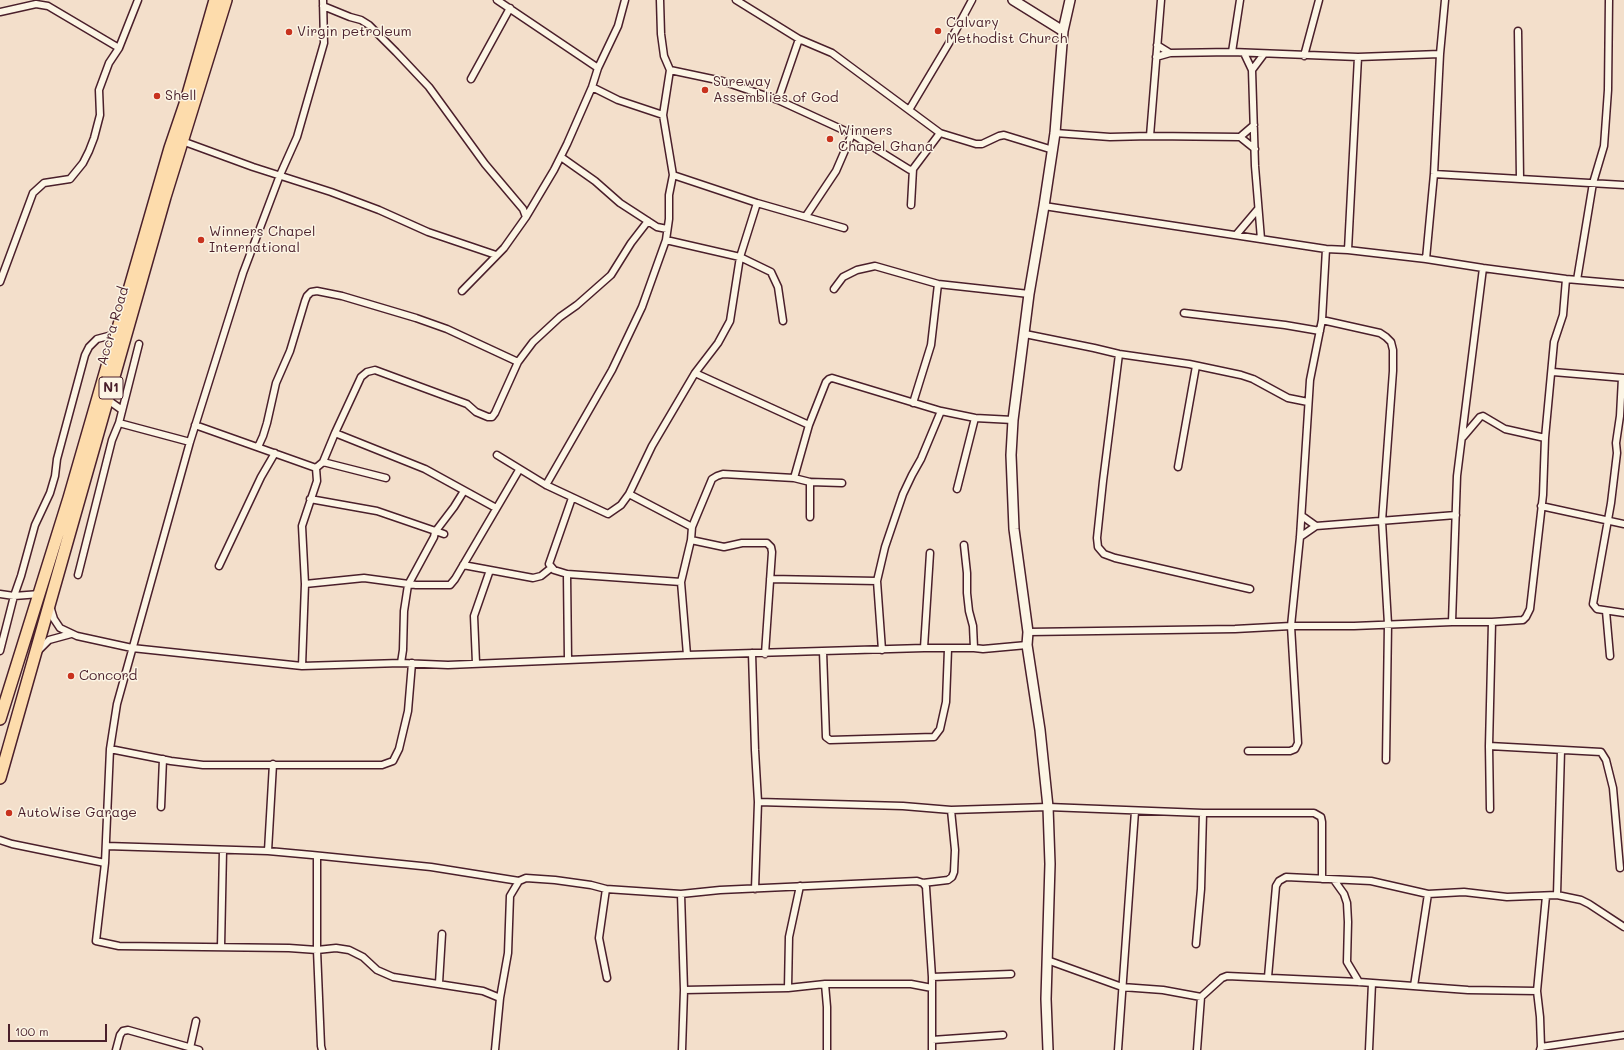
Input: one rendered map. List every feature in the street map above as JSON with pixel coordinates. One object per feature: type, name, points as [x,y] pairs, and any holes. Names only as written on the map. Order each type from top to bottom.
[{"type":"highway","name":"Accra Road","points":[[0,719],[70,498],[116,334],[214,0]]},
{"type":"highway","name":"Accra Road","points":[[0,778],[182,141],[226,0]]},
{"type":"street","points":[[0,282],[33,193],[44,183],[70,179],[83,163],[89,151],[100,115],[99,90],[109,63],[119,48],[138,0]]},
{"type":"street","points":[[497,0],[598,68]]},
{"type":"street","points":[[462,291],[496,255],[526,217],[561,157],[592,87],[598,68],[618,26],[625,0]]},
{"type":"street","points":[[546,485],[612,370],[642,307],[666,240],[669,195],[673,175],[664,115],[670,70],[664,56],[661,34],[660,0]]},
{"type":"street","points":[[736,0],[799,39],[832,53],[940,133],[976,144],[982,144],[1004,135],[1052,150]]},
{"type":"street","points":[[909,110],[949,43],[972,0]]},
{"type":"street","points":[[1013,0],[1062,32]]},
{"type":"street","points":[[1048,1050],[1046,999],[1050,878],[1048,807],[1040,730],[1027,645],[1028,632],[1014,529],[1011,475],[1013,420],[1029,294],[1055,133],[1062,32],[1070,0]]},
{"type":"street","points":[[1150,136],[1162,0]]},
{"type":"street","points":[[1232,52],[1240,0]]},
{"type":"street","points":[[1304,56],[1319,0]]},
{"type":"street","points":[[1426,259],[1434,174],[1440,54],[1445,0]]},
{"type":"street","points":[[1577,280],[1593,183],[1604,146],[1608,90],[1610,0]]},
{"type":"street","points":[[0,12],[26,3],[48,6],[119,48]]},
{"type":"street","points":[[500,998],[484,991],[393,977],[377,970],[363,957],[349,950],[336,948],[317,950],[119,946],[96,941],[105,863],[110,749],[118,704],[132,648],[195,425],[243,273],[280,175],[297,136],[324,43],[323,3],[365,22],[396,52],[429,87],[485,164],[523,209],[526,217]]},
{"type":"street","points":[[471,79],[510,8]]},
{"type":"street","points":[[1518,31],[1520,178]]},
{"type":"street","points":[[778,100],[799,39]]},
{"type":"street","points":[[1157,44],[1170,53]]},
{"type":"street","points":[[1156,57],[1170,53],[1232,52],[1358,57],[1440,54]]},
{"type":"street","points":[[1244,53],[1252,70],[1258,209],[1261,239]]},
{"type":"street","points":[[1252,70],[1264,54]]},
{"type":"street","points":[[1348,250],[1358,57]]},
{"type":"street","points":[[670,70],[722,81],[778,100],[852,134],[904,168],[914,169]]},
{"type":"street","points":[[592,87],[618,100],[664,115]]},
{"type":"street","points":[[1240,137],[1254,125]]},
{"type":"street","points":[[911,205],[914,169],[940,133]]},
{"type":"street","points":[[1055,133],[1110,137],[1240,137],[1255,149]]},
{"type":"street","points":[[806,216],[836,172],[852,134]]},
{"type":"street","points":[[182,141],[351,199],[428,232],[496,255]]},
{"type":"street","points":[[561,157],[595,181],[620,204],[657,227],[667,229]]},
{"type":"street","points":[[1434,174],[1624,185]]},
{"type":"street","points":[[673,175],[757,203],[844,228]]},
{"type":"street","points":[[497,455],[518,470],[546,485],[608,514],[621,505],[629,494],[652,446],[695,373],[718,343],[730,321],[740,257],[757,203]]},
{"type":"street","points":[[1044,206],[1326,248],[1426,259],[1566,279],[1624,284]]},
{"type":"street","points":[[1236,235],[1258,209]]},
{"type":"street","points":[[316,468],[323,462],[362,377],[367,372],[375,370],[467,404],[476,412],[492,417],[518,362],[533,342],[547,328],[577,306],[611,275],[631,243],[648,222]]},
{"type":"street","points":[[666,240],[740,257],[771,272],[778,287],[783,321]]},
{"type":"street","points":[[1248,751],[1290,751],[1295,749],[1298,743],[1291,626],[1302,516],[1310,380],[1322,320],[1326,248]]},
{"type":"street","points":[[834,288],[843,277],[857,270],[875,266],[938,284],[1029,294]]},
{"type":"street","points":[[1452,622],[1457,476],[1483,268]]},
{"type":"street","points":[[1028,632],[1235,629],[1291,626],[1354,626],[1523,620],[1528,613],[1541,506],[1545,438],[1554,342],[1563,315],[1566,279]]},
{"type":"street","points":[[912,403],[931,345],[938,284]]},
{"type":"street","points":[[258,447],[267,423],[276,383],[290,351],[305,301],[311,292],[317,291],[337,295],[416,318],[447,329],[518,362]]},
{"type":"street","points":[[1184,313],[1285,325],[1320,331]]},
{"type":"street","points":[[1322,320],[1380,334],[1391,342],[1393,350],[1394,371],[1382,521],[1388,624],[1386,760]]},
{"type":"street","points":[[0,651],[14,596],[35,525],[54,481],[57,460],[85,355],[89,347],[97,339],[116,334]]},
{"type":"street","points":[[1025,334],[1119,354],[1196,366],[1241,375],[1253,379],[1288,398],[1308,402]]},
{"type":"street","points":[[78,574],[112,440],[119,424],[139,344]]},
{"type":"street","points":[[1119,354],[1103,481],[1097,538],[1098,546],[1104,554],[1115,558],[1250,589]]},
{"type":"street","points":[[1178,467],[1196,366]]},
{"type":"street","points":[[1552,372],[1623,378],[1616,443],[1617,454],[1608,520],[1593,604],[1597,609],[1606,612],[1624,613]]},
{"type":"street","points":[[695,373],[809,425]]},
{"type":"street","points":[[794,478],[809,425],[826,382],[832,378],[941,411],[975,418],[1013,420]]},
{"type":"street","points":[[108,400],[122,410]]},
{"type":"street","points":[[882,650],[878,582],[885,548],[903,494],[922,459],[941,411]]},
{"type":"street","points":[[1462,438],[1480,417],[1483,416],[1505,429],[1545,438]]},
{"type":"street","points":[[957,489],[975,418]]},
{"type":"street","points":[[119,424],[190,442]]},
{"type":"street","points":[[195,425],[316,468]]},
{"type":"street","points":[[335,433],[425,469],[496,508]]},
{"type":"street","points":[[219,566],[274,453]]},
{"type":"street","points":[[323,462],[386,478]]},
{"type":"street","points":[[302,666],[305,584],[302,526],[317,481],[316,468]]},
{"type":"street","points":[[305,584],[364,578],[408,585],[450,585],[455,579],[518,470]]},
{"type":"street","points":[[687,655],[681,582],[691,540],[692,527],[712,479],[723,474],[794,478],[810,482],[842,483]]},
{"type":"street","points":[[810,482],[810,517]]},
{"type":"street","points":[[401,663],[403,650],[404,611],[408,585],[434,537],[435,532],[464,491]]},
{"type":"street","points":[[629,494],[692,527]]},
{"type":"street","points":[[551,568],[549,564],[572,498]]},
{"type":"street","points":[[310,499],[377,511],[444,534]]},
{"type":"street","points":[[1541,506],[1624,524]]},
{"type":"street","points":[[1300,537],[1316,526],[1456,515]]},
{"type":"street","points":[[1302,516],[1316,526]]},
{"type":"street","points":[[691,540],[724,547],[742,543],[767,543],[771,547],[772,552],[765,654]]},
{"type":"street","points":[[964,545],[967,573],[967,593],[969,611],[973,626],[974,648]]},
{"type":"street","points":[[924,648],[930,553]]},
{"type":"street","points":[[463,565],[533,578],[541,576],[551,568]]},
{"type":"street","points":[[551,568],[567,574],[681,582]]},
{"type":"street","points":[[476,663],[474,616],[490,570]]},
{"type":"street","points":[[567,574],[568,659]]},
{"type":"street","points":[[770,579],[878,582]]},
{"type":"street","points":[[0,594],[14,596],[40,594]]},
{"type":"street","points":[[50,604],[54,619],[60,628],[71,634],[132,648],[302,666],[401,663],[448,665],[568,659],[752,653],[765,654],[924,648],[983,649],[1027,645]]},
{"type":"street","points":[[1606,612],[1610,656]]},
{"type":"street","points":[[1490,809],[1489,746],[1492,622]]},
{"type":"street","points":[[36,654],[49,640],[71,634]]},
{"type":"street","points":[[823,651],[826,737],[830,740],[934,736],[940,729],[946,702],[948,649]]},
{"type":"street","points":[[752,653],[754,750],[758,802],[755,889]]},
{"type":"street","points":[[110,749],[203,765],[382,765],[393,761],[399,749],[408,711],[412,663]]},
{"type":"street","points":[[1489,746],[1598,751],[1604,756],[1613,788],[1620,868]]},
{"type":"street","points":[[1557,895],[1561,750]]},
{"type":"street","points":[[161,807],[163,759]]},
{"type":"street","points":[[268,851],[273,764]]},
{"type":"street","points":[[758,802],[903,806],[951,810],[1048,807],[1135,811],[1318,815],[1321,817],[1322,822],[1322,879]]},
{"type":"street","points":[[106,846],[268,851],[431,867],[519,881],[526,878],[555,880],[591,885],[606,889],[681,894],[720,890],[918,881],[923,883],[948,880],[952,877],[954,872],[955,850],[951,810]]},
{"type":"street","points":[[1118,1050],[1135,811]]},
{"type":"street","points":[[1196,944],[1201,889],[1203,813]]},
{"type":"street","points":[[0,840],[12,844],[105,863]]},
{"type":"street","points":[[221,947],[223,850]]},
{"type":"street","points":[[317,856],[317,950],[322,1050]]},
{"type":"street","points":[[1268,977],[1276,890],[1279,881],[1286,877],[1371,881],[1428,894],[1464,892],[1508,897],[1557,895],[1581,900],[1598,909],[1624,927]]},
{"type":"street","points":[[1334,880],[1344,894],[1347,903],[1347,962],[1359,982]]},
{"type":"street","points":[[495,1050],[500,998],[508,953],[510,896],[519,881]]},
{"type":"street","points":[[923,883],[926,887],[932,977],[932,1050]]},
{"type":"street","points":[[788,988],[788,937],[800,886]]},
{"type":"street","points":[[606,889],[599,938],[607,978]]},
{"type":"street","points":[[681,894],[684,990],[682,1050]]},
{"type":"street","points":[[1414,986],[1428,894]]},
{"type":"street","points":[[1546,896],[1537,991],[1540,1017],[1540,1049],[1624,1035]]},
{"type":"street","points":[[438,983],[442,934]]},
{"type":"street","points":[[1047,960],[1122,987],[1163,990],[1201,997]]},
{"type":"street","points":[[932,977],[1011,974]]},
{"type":"street","points":[[1197,1050],[1201,997],[1222,978],[1227,976],[1359,982],[1468,990],[1537,991]]},
{"type":"street","points":[[1369,1050],[1372,983]]},
{"type":"street","points":[[684,990],[788,988],[825,984],[910,984],[932,988]]},
{"type":"street","points":[[825,984],[827,1007],[827,1050]]},
{"type":"street","points":[[190,1048],[196,1021]]},
{"type":"street","points":[[116,1050],[120,1035],[123,1031],[128,1030],[199,1050]]},
{"type":"street","points":[[932,1040],[1003,1035]]},
{"type":"place","name":"Calvary Methodist Church","points":[[938,31]]},
{"type":"place","name":"Virgin petroleum","points":[[289,32]]},
{"type":"place","name":"Sureway Assemblies of God","points":[[705,90]]},
{"type":"place","name":"Shell","points":[[157,96]]},
{"type":"place","name":"Winners Chapel Ghana","points":[[830,139]]},
{"type":"place","name":"Winners Chapel International","points":[[201,240]]},
{"type":"place","name":"Concord","points":[[71,676]]},
{"type":"place","name":"AutoWise Garage","points":[[9,813]]}]
